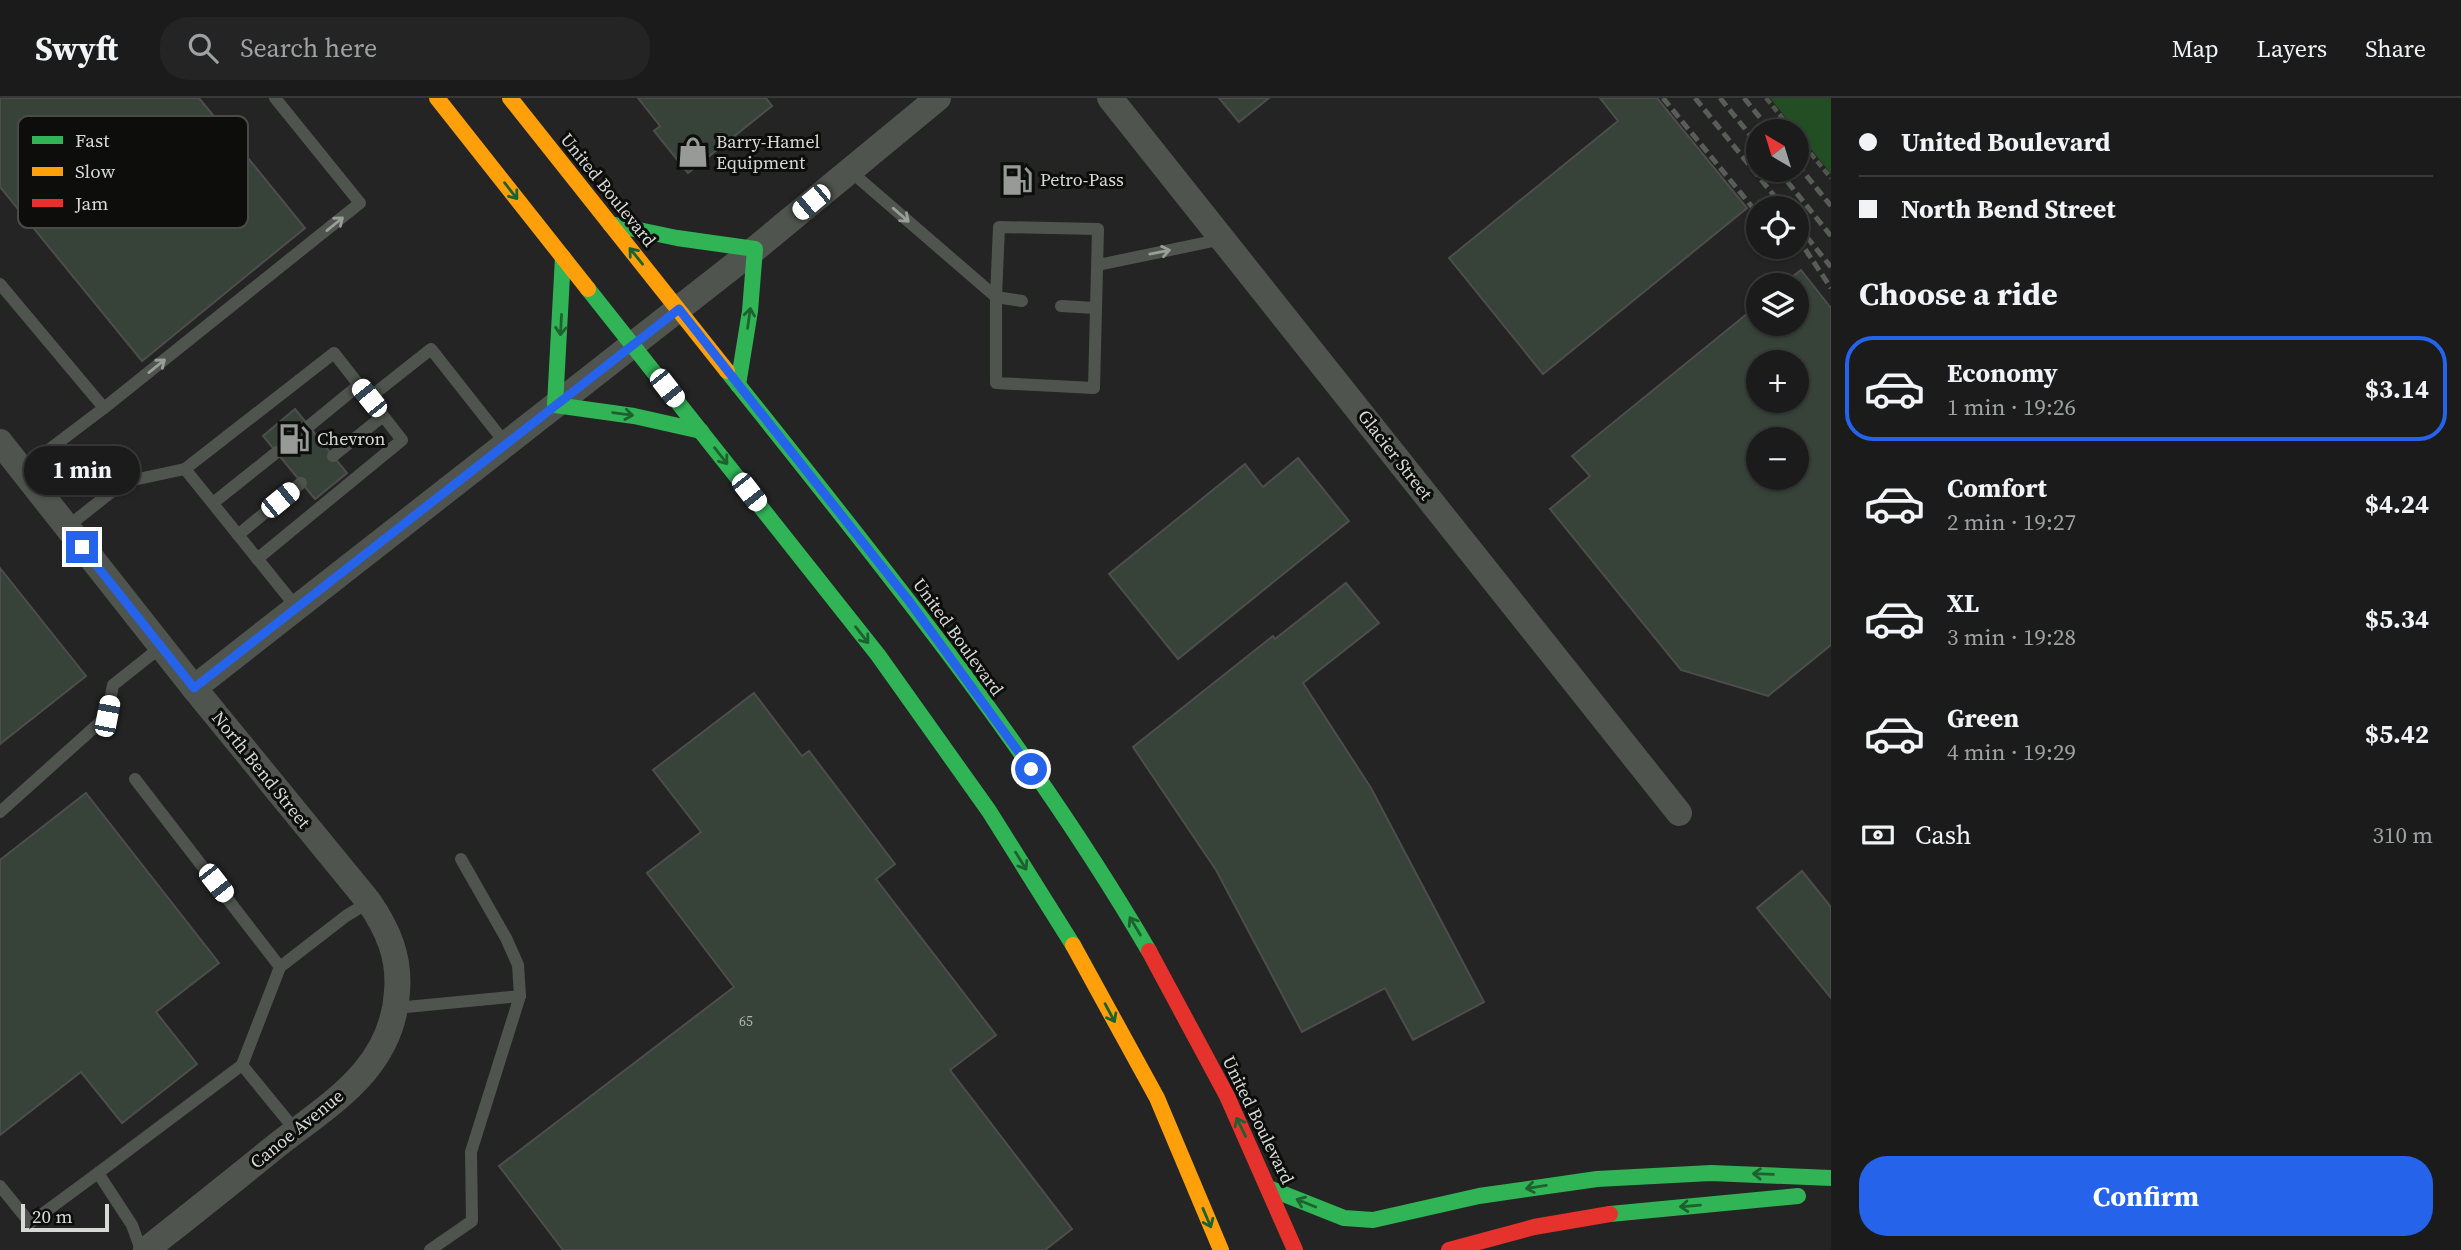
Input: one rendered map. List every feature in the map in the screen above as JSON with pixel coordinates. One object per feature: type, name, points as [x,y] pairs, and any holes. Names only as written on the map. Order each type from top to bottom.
[{"type":"main road","points":[[437,98],[878,654],[989,811],[1070,939],[1157,1098],[1221,1250]]},
{"type":"main road","name":"United Boulevard","points":[[510,98],[909,601],[1073,829],[1149,949],[1181,1007],[1271,1188],[1296,1250]]},
{"type":"main road","points":[[610,224],[677,238],[755,249],[750,311],[738,385]]},
{"type":"main road","points":[[563,257],[555,405],[634,416],[701,431]]},
{"type":"main road","points":[[1271,1188],[1344,1218],[1370,1220],[1396,1217],[1479,1196],[1597,1179],[1710,1173],[1831,1178]]},
{"type":"main road","points":[[1449,1250],[1494,1235],[1562,1221],[1831,1192]]},
{"type":"street","points":[[194,688],[634,345],[938,98]]},
{"type":"street","name":"Glacier Street","points":[[1110,98],[1679,813]]},
{"type":"street","name":"North Bend Street","points":[[0,442],[161,647],[369,902],[391,940],[398,976]]},
{"type":"street","name":"Canoe Avenue","points":[[146,1250],[353,1084],[384,1045],[396,1008],[398,976]]},
{"type":"lane","points":[[22,470],[104,408],[360,203],[275,98]]},
{"type":"lane","points":[[849,170],[996,297],[1022,301]]},
{"type":"lane","points":[[999,227],[1098,229],[1094,388],[996,383],[996,297],[999,227]]},
{"type":"lane","points":[[1098,264],[1223,239]]},
{"type":"lane","points":[[0,284],[104,408]]},
{"type":"lane","points":[[1061,306],[1095,308]]},
{"type":"lane","points":[[369,398],[431,349],[506,444]]},
{"type":"lane","points":[[66,527],[124,482],[185,470],[334,353],[402,439],[257,559]]},
{"type":"lane","points":[[309,426],[359,385]]},
{"type":"lane","points":[[333,456],[383,416]]},
{"type":"lane","points":[[213,503],[276,452]]},
{"type":"lane","points":[[185,470],[297,608]]},
{"type":"lane","points":[[237,535],[301,483]]},
{"type":"lane","points":[[0,812],[107,716],[113,685],[161,647]]},
{"type":"lane","points":[[135,779],[280,967]]},
{"type":"lane","points":[[430,1250],[472,1221],[471,1152],[520,996],[518,965],[461,859]]},
{"type":"lane","points":[[0,1186],[30,1223],[242,1065],[280,967],[346,916],[369,902]]},
{"type":"lane","points":[[396,1008],[520,996]]},
{"type":"lane","points":[[242,1065],[296,1131]]},
{"type":"lane","points":[[98,1173],[132,1225],[141,1250]]},
{"type":"path","points":[[1766,98],[1783,119]]},
{"type":"path","points":[[1810,152],[1831,177]]},
{"type":"green space","points":[[1770,98],[1831,98],[1831,174],[1810,148],[1810,119],[1787,119]]},
{"type":"building","points":[[0,98],[199,98],[214,116],[18,116],[18,209],[0,187]]},
{"type":"building","name":"Barry-Hamel Equipment","points":[[638,98],[766,98],[772,106],[688,173],[654,131],[660,126]]},
{"type":"building","points":[[1219,98],[1269,98],[1239,122]]},
{"type":"building","points":[[1600,98],[1657,98],[1746,209],[1543,374],[1449,258],[1618,121]]},
{"type":"building","points":[[248,158],[305,228],[142,361],[33,228],[248,228]]},
{"type":"building","points":[[1809,280],[1831,308],[1831,645],[1768,696],[1681,670],[1550,509],[1590,476],[1572,456],[1746,315],[1746,336],[1809,336]]},
{"type":"building","points":[[295,409],[347,473],[315,499],[263,436]]},
{"type":"building","points":[[1298,458],[1349,521],[1178,659],[1109,574],[1245,464],[1263,487]]},
{"type":"building","points":[[0,568],[86,676],[0,744]]},
{"type":"building","points":[[1346,583],[1379,623],[1303,683],[1371,788],[1484,1002],[1413,1040],[1385,988],[1302,1032],[1216,870],[1133,747],[1273,636],[1275,639]]},
{"type":"building","points":[[754,693],[802,756],[809,751],[895,864],[876,879],[996,1035],[950,1070],[1072,1229],[1045,1250],[563,1250],[499,1166],[734,987],[647,873],[701,832],[653,770]]},
{"type":"building","points":[[86,793],[219,963],[156,1012],[197,1064],[122,1123],[81,1072],[0,1135],[0,860]]},
{"type":"building","points":[[1802,871],[1831,907],[1831,998],[1757,908]]},
{"type":"railway","points":[[1663,98],[1746,199]]},
{"type":"railway","points":[[1695,98],[1774,196]]},
{"type":"railway","points":[[1720,98],[1746,130]]},
{"type":"railway","points":[[1744,98],[1761,119]]},
{"type":"railway","points":[[1810,180],[1831,206]]},
{"type":"railway","points":[[1788,182],[1831,236]]},
{"type":"railway","points":[[1809,240],[1831,267]]},
{"type":"railway","points":[[1809,255],[1831,288]]},
{"type":"traffic: fast","points":[[610,224],[677,238],[755,249],[750,311],[738,385]]},
{"type":"traffic: fast","points":[[563,257],[555,405],[634,416],[701,431]]},
{"type":"traffic: fast","points":[[588,289],[878,655],[989,811],[1073,945]]},
{"type":"traffic: fast","points":[[727,371],[894,582],[1002,726],[1053,799],[1149,951]]},
{"type":"traffic: fast","points":[[1271,1189],[1344,1218],[1373,1220],[1479,1196],[1597,1179],[1711,1173],[1831,1178]]},
{"type":"traffic: fast","points":[[1610,1214],[1798,1196]]},
{"type":"traffic: slow","points":[[437,98],[588,289]]},
{"type":"traffic: slow","points":[[510,98],[727,371]]},
{"type":"traffic: slow","points":[[1073,945],[1157,1098],[1221,1250]]},
{"type":"traffic: jam","points":[[1149,951],[1227,1096],[1295,1250]]},
{"type":"traffic: jam","points":[[1449,1250],[1534,1227],[1610,1214]]},
{"type":"place","name":"Barry-Hamel Equipment","points":[[693,152]]},
{"type":"place","name":"Petro-Pass","points":[[1017,180]]},
{"type":"place","name":"Chevron","points":[[294,439]]},
{"type":"route","points":[[82,547],[194,688],[679,309],[909,601],[1031,769]]}]
